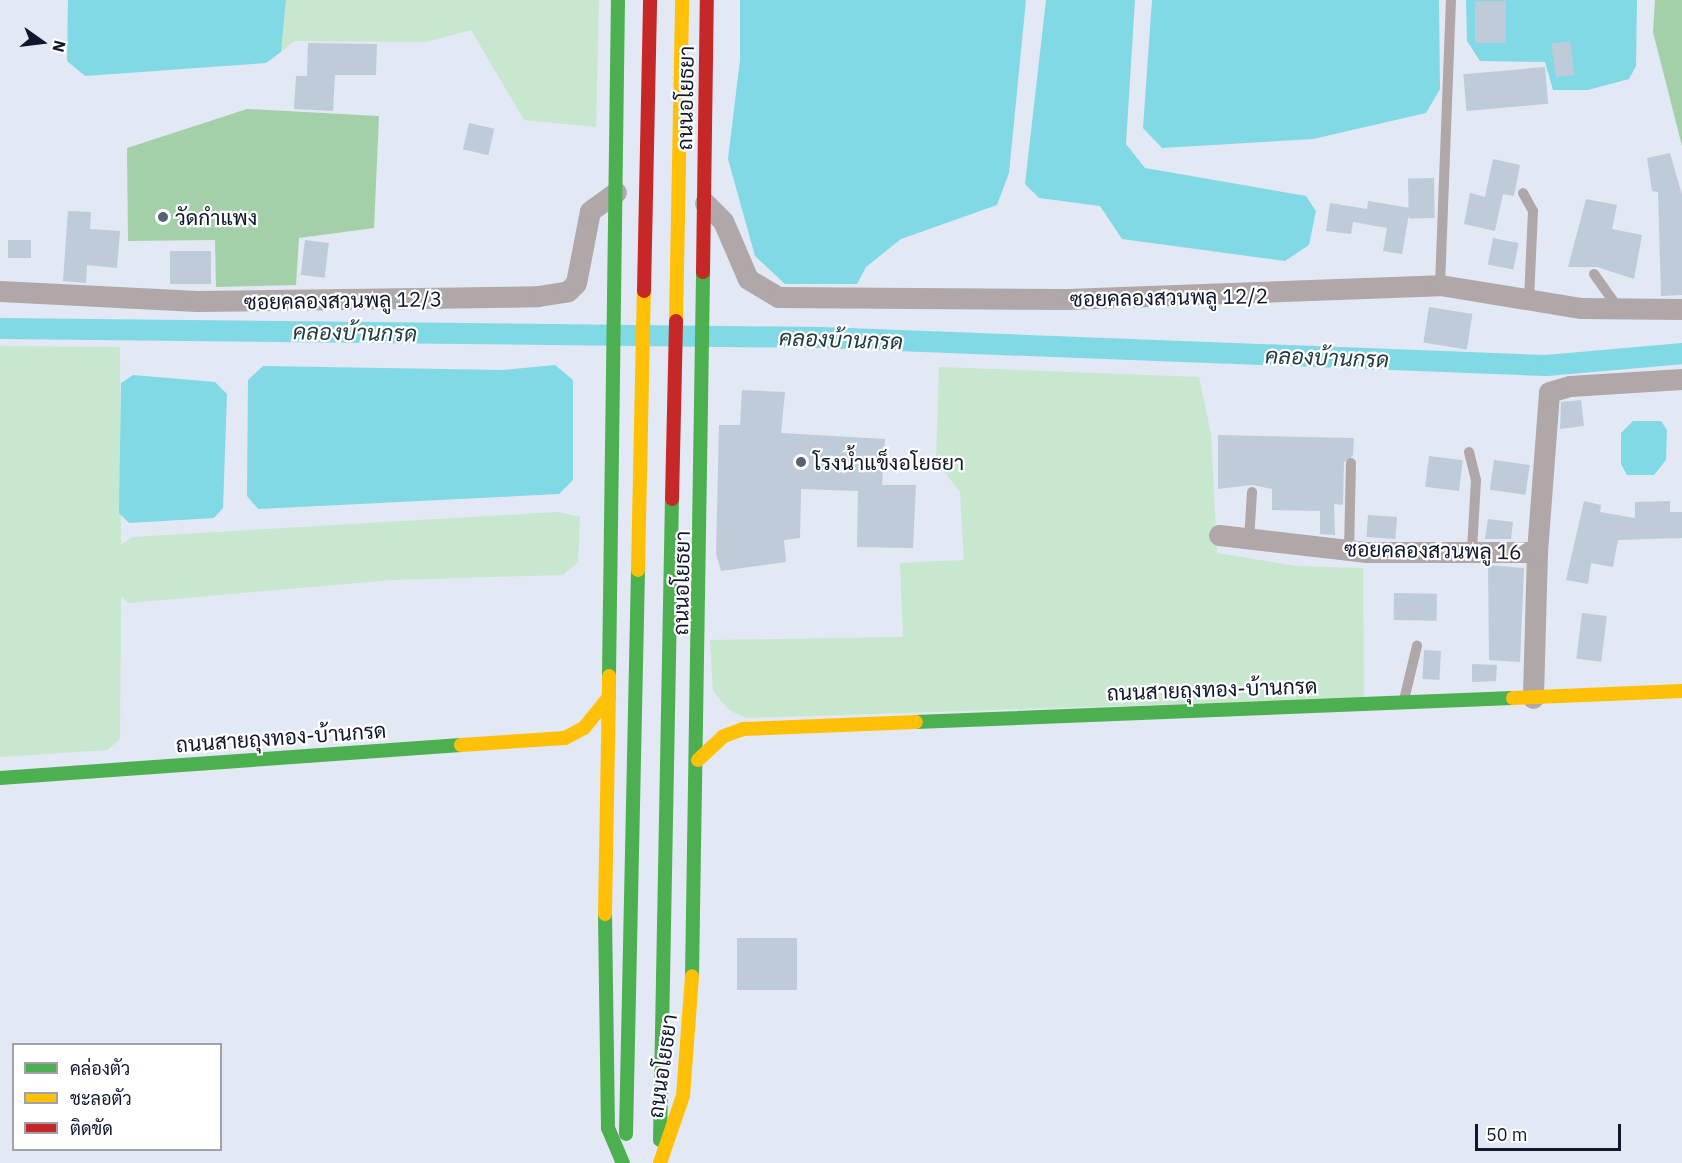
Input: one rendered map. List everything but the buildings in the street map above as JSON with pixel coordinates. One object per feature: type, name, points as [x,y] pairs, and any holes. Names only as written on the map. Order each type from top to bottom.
[{"type":"street","name":"ถนนอโยธยา","points":[[618,0],[608,777],[608,1128],[623,1163]]},
{"type":"street","name":"ถนนอโยธยา","points":[[623,1163],[650,0]]},
{"type":"street","name":"ถนนอโยธยา","points":[[660,1163],[682,0]]},
{"type":"street","name":"ถนนอโยธยา","points":[[660,1163],[683,1096],[692,1008],[699,695],[707,0]]},
{"type":"street","name":"ซอยคลองสวนพลู 12/3","points":[[0,291],[197,301],[538,296],[568,291],[576,283],[590,211],[616,192]]},
{"type":"street","name":"ซอยคลองสวนพลู 12/2","points":[[705,203],[723,221],[748,279],[778,297],[1067,299],[1440,285],[1529,300],[1619,309],[1682,309]]},
{"type":"street","points":[[1537,552],[1549,392],[1570,386],[1682,379]]},
{"type":"street","name":"ซอยคลองสวนพลู 16","points":[[1219,535],[1348,550],[1537,552],[1533,698]]},
{"type":"street","name":"ถนนสายถุงทอง-บ้านกรด","points":[[698,760],[724,736],[743,729],[1682,691]]},
{"type":"street","points":[[699,695],[711,711]]},
{"type":"street","points":[[565,738],[584,728],[609,697]]},
{"type":"street","name":"ถนนสายถุงทอง-บ้านกรด","points":[[724,721],[743,729]]},
{"type":"street","name":"ถนนสายถุงทอง-บ้านกรด","points":[[0,778],[565,738],[587,749],[608,777]]},
{"type":"lane","points":[[1440,285],[1451,0]]},
{"type":"lane","points":[[1522,193],[1533,211],[1529,300]]},
{"type":"lane","points":[[1594,274],[1619,309]]},
{"type":"lane","points":[[1469,452],[1476,480],[1472,550]]},
{"type":"lane","points":[[1348,550],[1351,463]]},
{"type":"lane","points":[[1249,540],[1252,492]]},
{"type":"lane","points":[[1403,703],[1417,646]]},
{"type":"green space","points":[[286,0],[599,0],[596,127],[524,120],[471,30],[426,42],[294,41],[281,52]]},
{"type":"green space","points":[[1655,0],[1682,0],[1682,146],[1653,32]]},
{"type":"green space","points":[[247,109],[379,116],[374,228],[299,238],[296,285],[216,287],[215,240],[128,241],[127,148]]},
{"type":"green space","points":[[0,346],[120,347],[121,545],[132,537],[558,512],[580,517],[578,562],[563,575],[391,580],[128,603],[121,596],[120,739],[107,750],[0,757]]},
{"type":"green space","points":[[939,367],[1199,377],[1211,434],[1217,553],[1296,566],[1363,568],[1364,698],[746,718],[729,710],[713,691],[710,640],[903,637],[900,563],[964,560],[960,492],[936,461]]},
{"type":"water","points":[[68,0],[286,0],[281,52],[266,63],[85,76],[67,61]]},
{"type":"water","points":[[740,0],[1026,0],[1009,173],[997,205],[901,239],[866,267],[857,284],[785,284],[755,256],[728,159],[740,60]]},
{"type":"water","points":[[1046,0],[1135,0],[1126,144],[1145,168],[1306,196],[1316,211],[1309,245],[1285,261],[1122,239],[1100,206],[1039,198],[1025,184]]},
{"type":"water","points":[[1152,0],[1439,0],[1440,89],[1426,113],[1313,139],[1162,148],[1143,128]]},
{"type":"water","points":[[1466,0],[1637,0],[1636,66],[1629,79],[1588,90],[1553,90],[1545,62],[1480,61],[1467,41]]},
{"type":"water","points":[[555,365],[573,380],[573,480],[559,494],[258,509],[247,496],[248,380],[263,366],[503,370]]},
{"type":"water","points":[[133,375],[215,382],[227,394],[223,508],[214,518],[129,523],[119,513],[121,383]]},
{"type":"water","points":[[1633,421],[1661,421],[1667,430],[1666,460],[1654,475],[1627,475],[1621,464],[1621,433]]},
{"type":"waterway","name":"คลองบ้านกรด","points":[[0,328],[820,337],[1546,365],[1682,353]]},
{"type":"traffic: fast","points":[[609,676],[618,0]]},
{"type":"traffic: fast","points":[[692,976],[703,272]]},
{"type":"traffic: fast","points":[[660,1140],[672,499]]},
{"type":"traffic: fast","points":[[626,1134],[638,570]]},
{"type":"traffic: fast","points":[[916,722],[1513,698]]},
{"type":"traffic: fast","points":[[0,778],[461,745]]},
{"type":"traffic: fast","points":[[605,914],[608,1128],[623,1163]]},
{"type":"traffic: slow","points":[[676,321],[682,0]]},
{"type":"traffic: slow","points":[[638,570],[644,291]]},
{"type":"traffic: slow","points":[[605,914],[609,676]]},
{"type":"traffic: slow","points":[[1513,698],[1682,691]]},
{"type":"traffic: slow","points":[[461,745],[565,738],[584,728],[609,697]]},
{"type":"traffic: slow","points":[[698,760],[724,736],[743,729],[916,722]]},
{"type":"traffic: slow","points":[[660,1163],[683,1096],[692,976]]},
{"type":"traffic: jam","points":[[644,291],[650,0]]},
{"type":"traffic: jam","points":[[703,272],[707,0]]},
{"type":"traffic: jam","points":[[672,499],[676,321]]},
{"type":"place","name":"วัดกำแพง","points":[[163,217]]},
{"type":"place","name":"โรงน้ำแข็งอโยธยา","points":[[801,462]]}]
